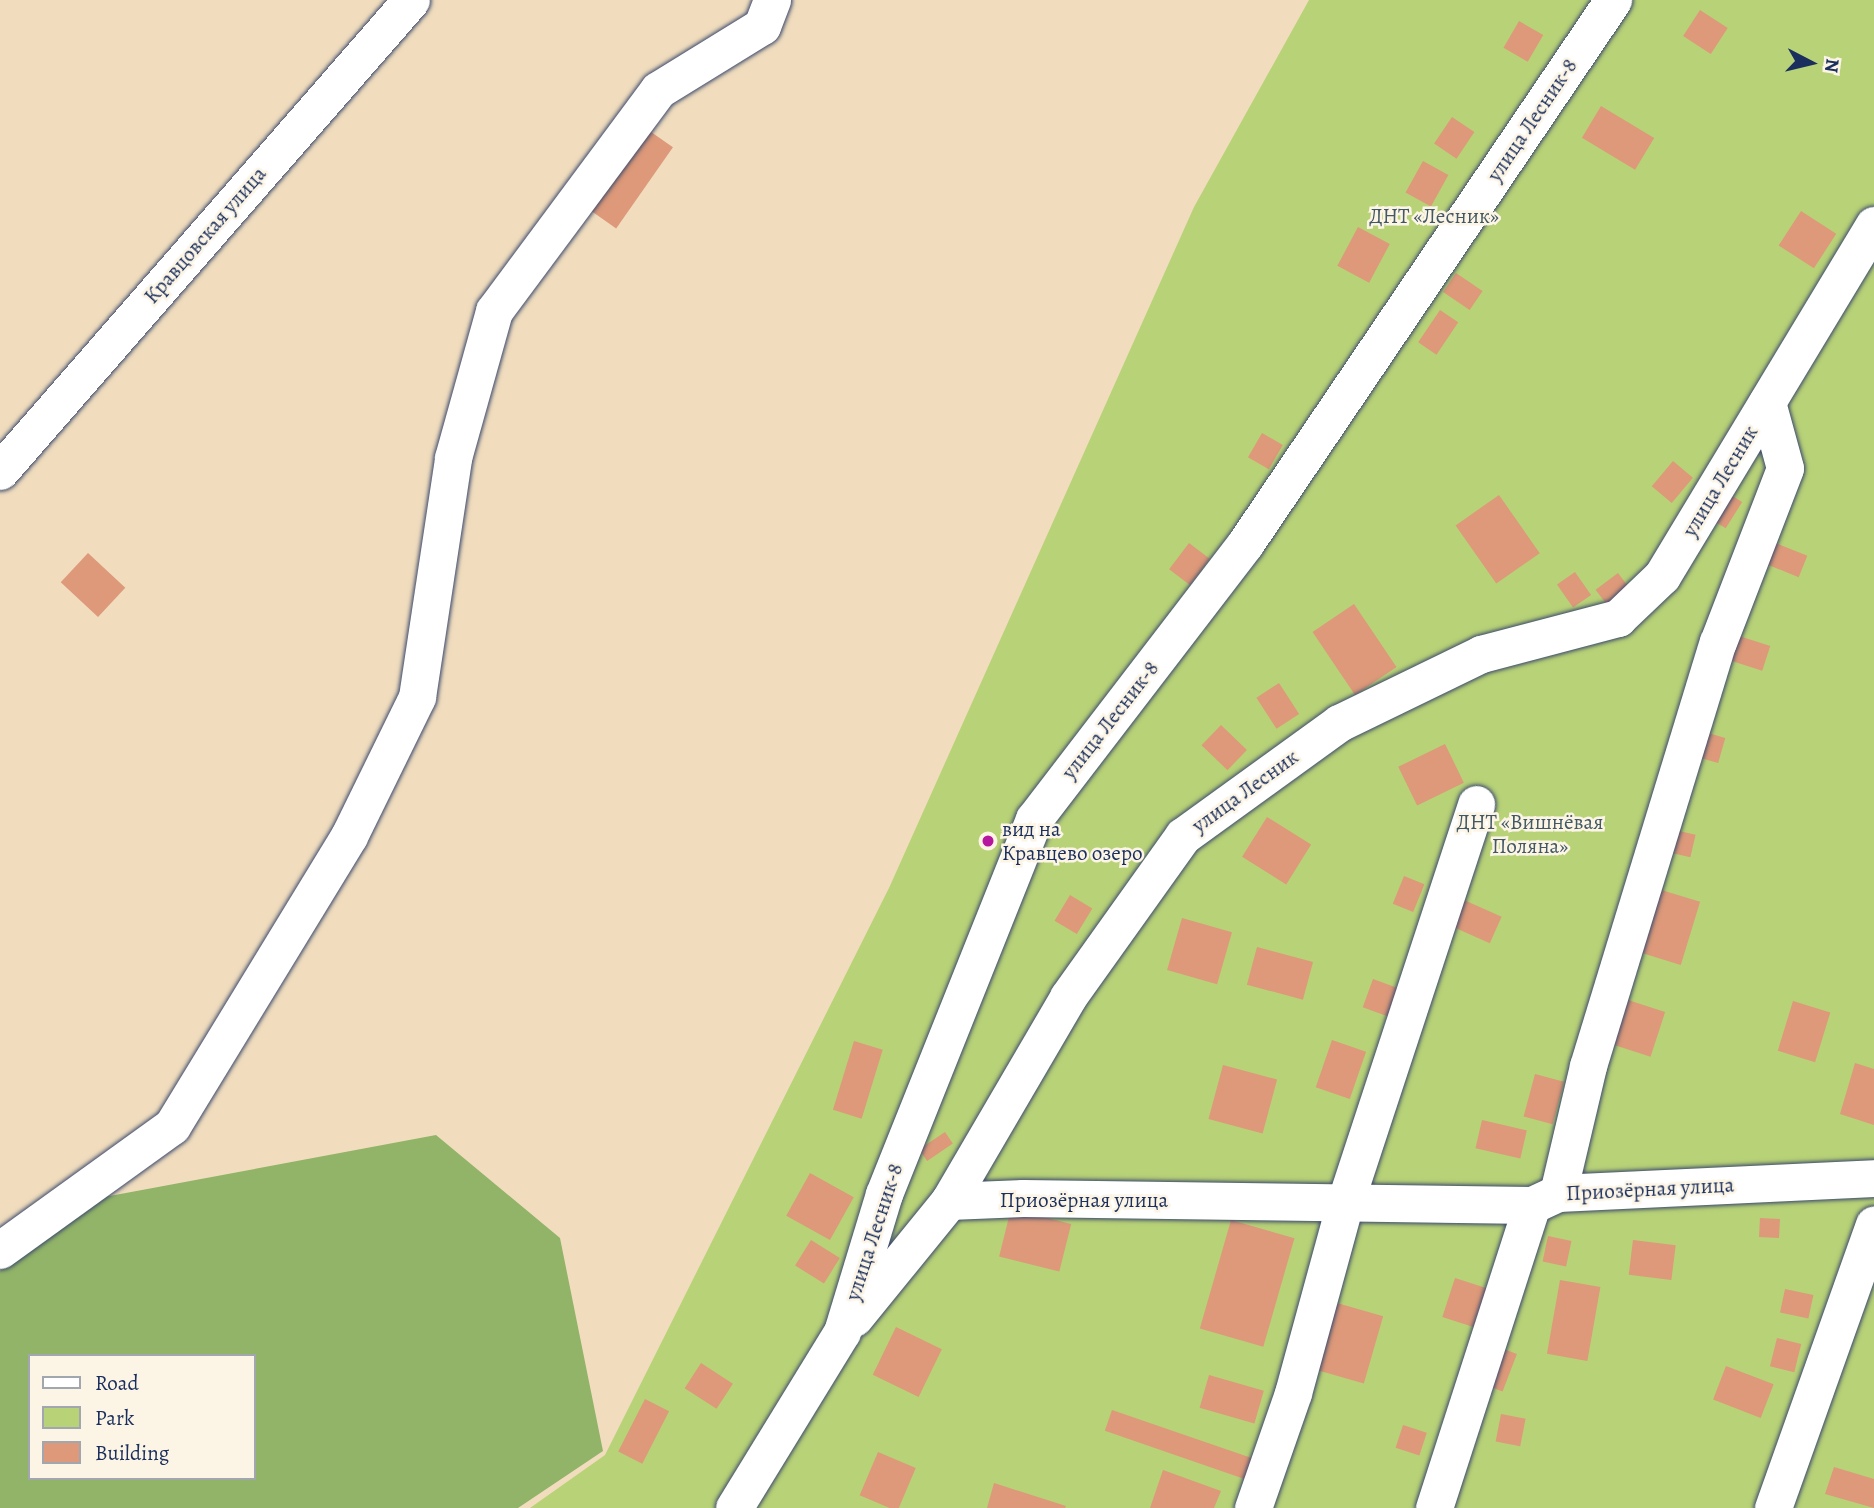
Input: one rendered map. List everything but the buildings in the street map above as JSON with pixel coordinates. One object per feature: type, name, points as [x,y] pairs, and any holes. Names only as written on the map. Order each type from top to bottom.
[{"type":"street","name":"Кравцовская улица","points":[[0,471],[411,0]]},
{"type":"street","points":[[0,1250],[172,1126],[349,836],[417,697],[453,458],[494,311],[658,90],[762,26],[772,0]]},
{"type":"street","name":"улица Лесник-8","points":[[734,1508],[842,1332],[884,1194],[1034,819],[1245,544],[1612,0]]},
{"type":"street","name":"улица Лесник","points":[[842,1332],[949,1201],[1068,998],[1183,835],[1339,723],[1481,654],[1618,618],[1662,576],[1874,225]]},
{"type":"street","name":"улица Лесник","points":[[1434,1508],[1545,1199],[1718,642],[1786,468],[1767,402]]},
{"type":"street","points":[[1253,1508],[1293,1393],[1345,1203],[1476,804]]},
{"type":"street","name":"Приозёрная улица","points":[[949,1201],[1023,1198],[1345,1203],[1545,1199],[1874,1178]]},
{"type":"street","points":[[1773,1508],[1874,1224]]},
{"type":"green space","points":[[1309,0],[1874,0],[1874,1508],[530,1508],[605,1455],[889,888],[1194,207]]},
{"type":"green space","points":[[436,1135],[560,1238],[603,1451],[518,1508],[0,1508],[0,1271],[56,1206]]},
{"type":"place","name":"вид на Кравцево озеро","points":[[988,841]]},
{"type":"park label","name":"ДНТ «Лесник»","points":[[1434,216]]},
{"type":"park label","name":"ДНТ «Вишнёвая Поляна»","points":[[1530,834]]}]
